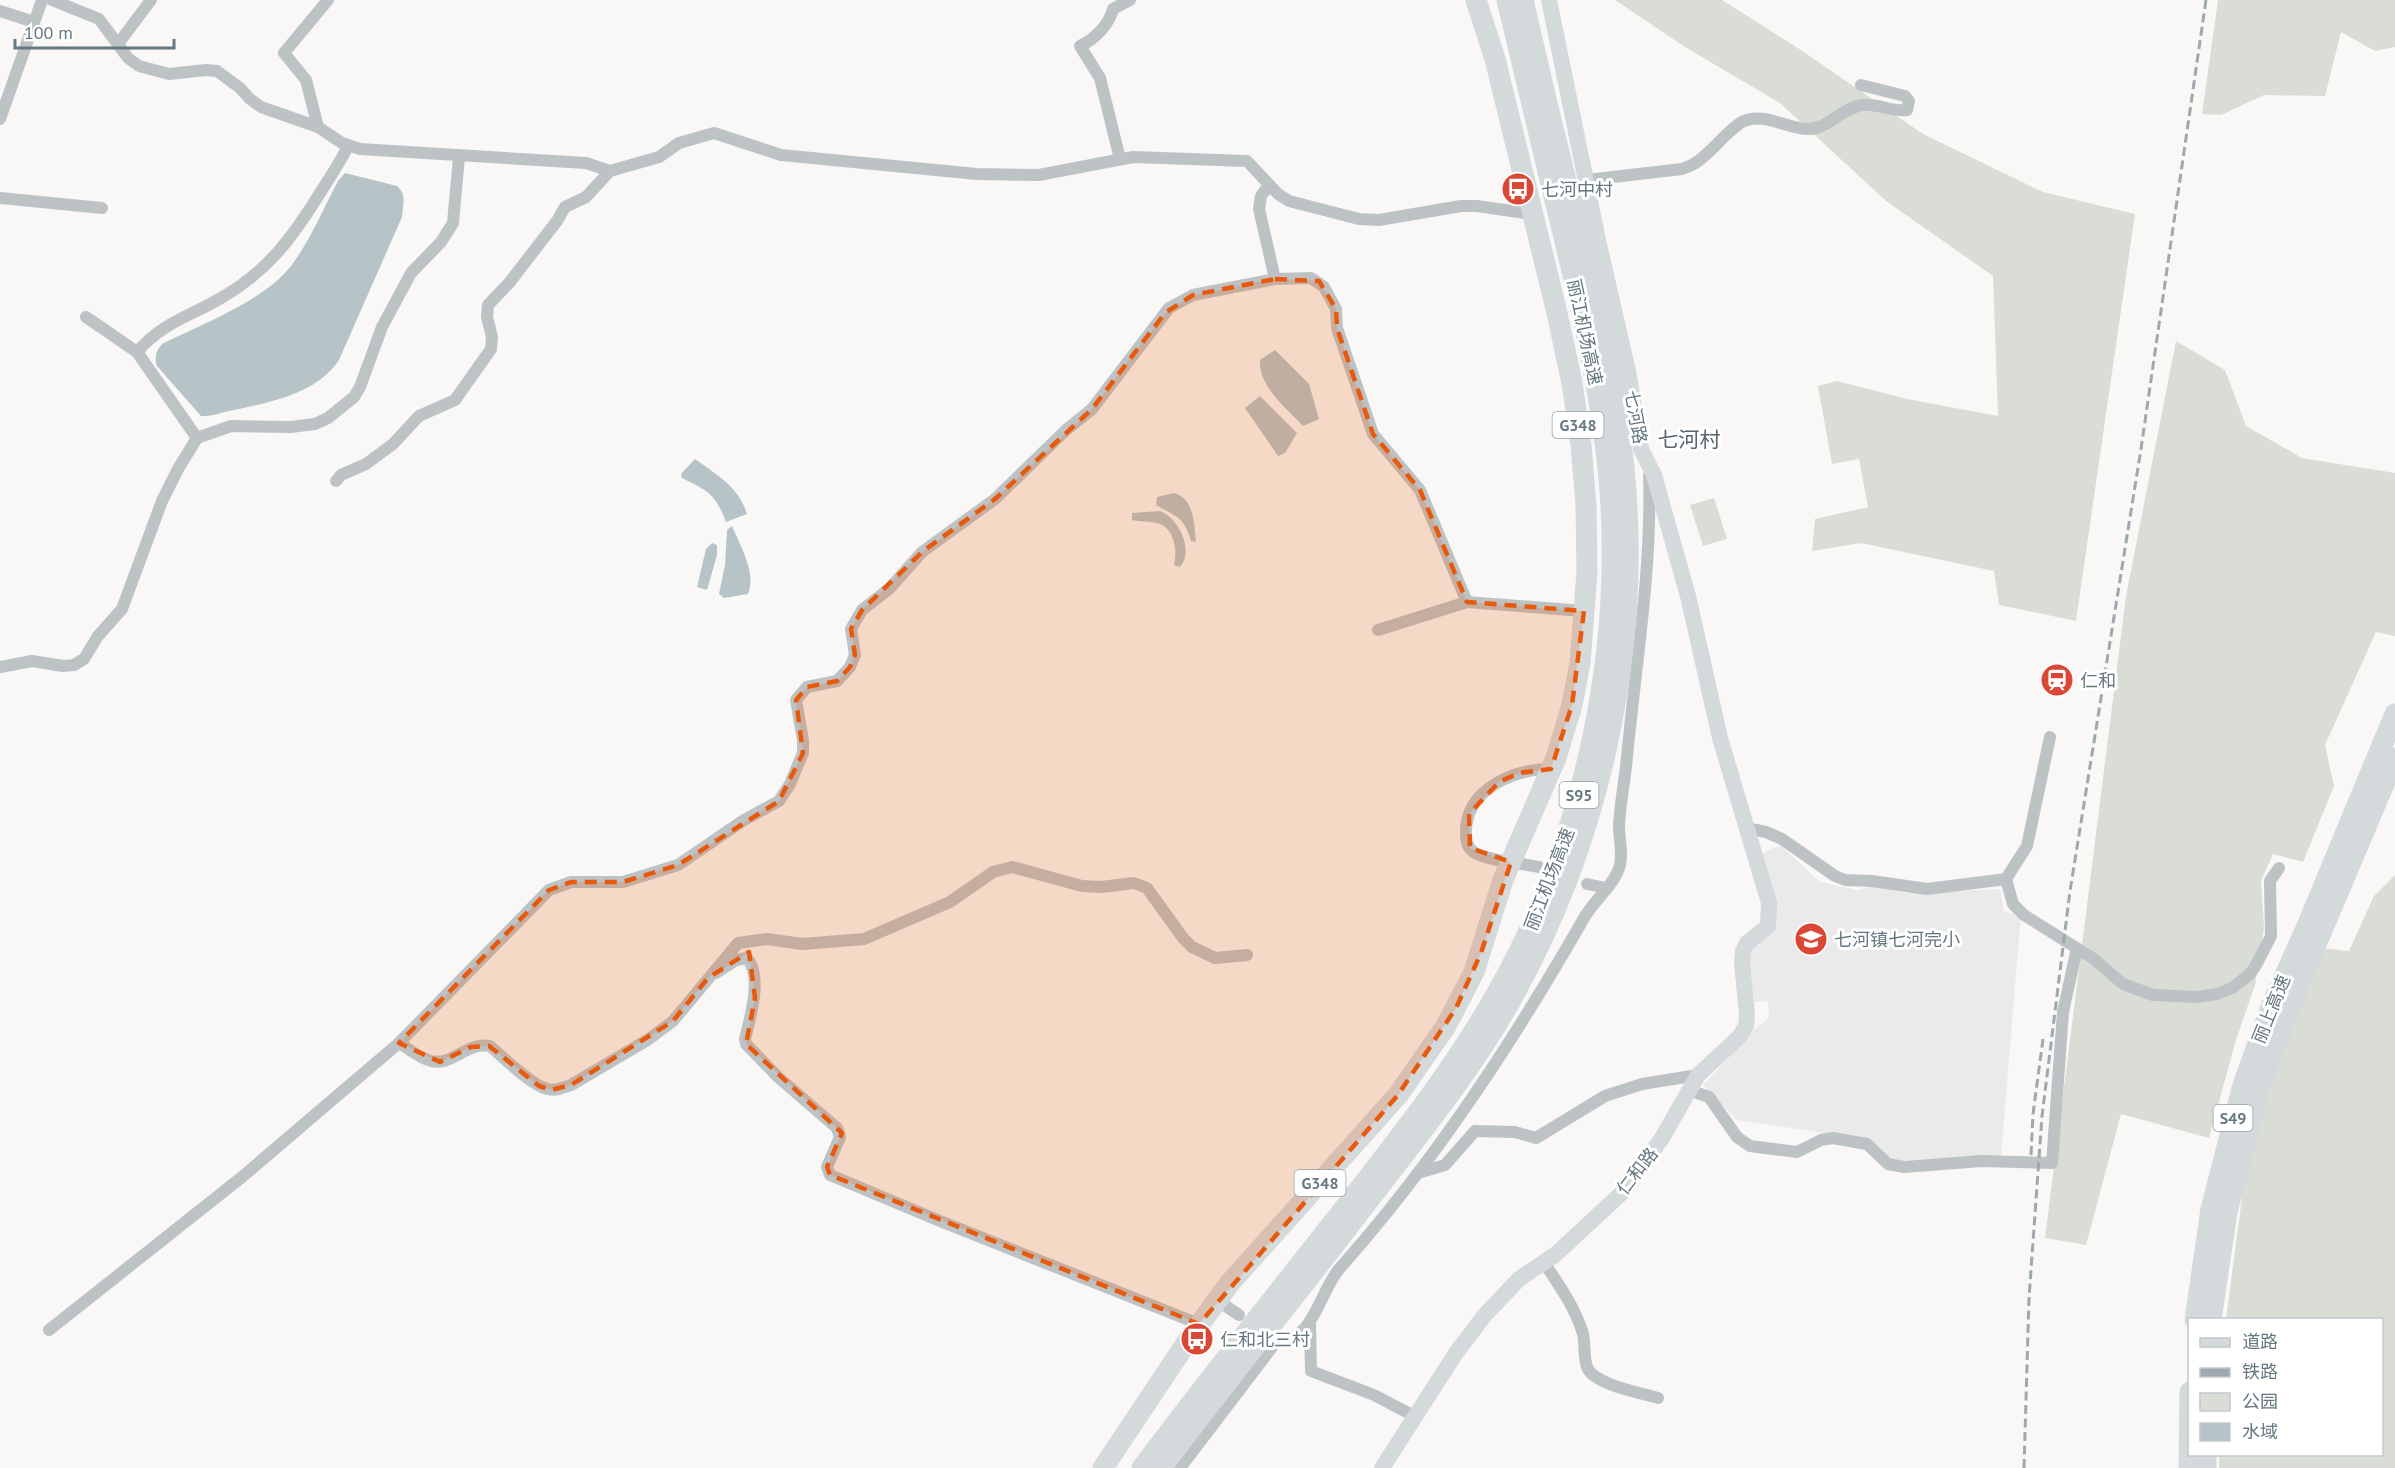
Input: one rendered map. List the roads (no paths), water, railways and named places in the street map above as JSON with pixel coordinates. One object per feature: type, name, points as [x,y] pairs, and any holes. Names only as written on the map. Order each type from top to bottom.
[{"type":"highway","name":"G348","points":[[1103,1468],[1217,1300],[1398,1095],[1456,1008],[1474,972],[1503,880],[1562,742],[1572,705],[1580,663],[1587,538],[1581,445],[1566,352],[1496,59],[1476,0]]},
{"type":"highway","name":"丽江机场高速","points":[[1142,1468],[1420,1110],[1458,1056],[1496,996],[1522,946],[1562,849],[1583,779],[1597,710],[1608,626],[1612,560],[1609,472],[1591,352],[1507,0]]},
{"type":"highway","name":"丽江机场高速","points":[[1161,1468],[1447,1100],[1494,1028],[1527,970],[1558,904],[1580,845],[1600,773],[1612,712],[1624,628],[1627,560],[1624,470],[1614,392],[1599,317],[1522,0]]},
{"type":"highway","name":"丽上高速","points":[[2211,1318],[2228,1212],[2247,1130],[2315,930],[2395,714]]},
{"type":"highway","name":"丽上高速","points":[[2194,1318],[2207,1229],[2231,1126],[2257,1044],[2315,930],[2395,758]]},
{"type":"street","points":[[0,119],[42,0]]},
{"type":"street","points":[[52,0],[99,19],[131,61],[161,73],[217,71],[240,87],[261,107],[318,127],[348,146],[360,149],[459,157],[489,156],[586,163],[610,171]]},
{"type":"street","points":[[118,44],[151,0]]},
{"type":"street","points":[[318,127],[306,80],[284,53],[328,0]]},
{"type":"street","points":[[1120,159],[1100,78],[1080,46],[1091,41],[1111,18],[1113,9],[1130,0]]},
{"type":"street","name":"七河路","points":[[1550,0],[1628,371],[1641,449],[1654,475],[1688,596],[1720,738],[1746,828]]},
{"type":"street","points":[[0,11],[34,22]]},
{"type":"street","points":[[1587,180],[1682,169],[1698,162],[1747,120],[1760,119],[1808,129],[1818,127],[1859,105],[1875,105],[1898,110],[1907,110],[1909,107],[1909,101],[1905,96],[1861,85]]},
{"type":"street","points":[[336,481],[341,475],[366,464],[385,451],[419,416],[455,400],[491,349],[492,337],[487,317],[488,305],[509,283],[557,221],[565,207],[586,196],[610,171],[659,157],[679,143],[714,133],[781,155],[977,174],[1039,176],[1120,159],[1247,161],[1282,197],[1296,204],[1368,220],[1461,206],[1532,214]]},
{"type":"street","points":[[137,352],[149,338],[164,327],[220,299],[264,269],[303,221],[348,146]]},
{"type":"street","points":[[0,667],[32,661],[63,666],[74,665],[84,659],[98,636],[122,609],[162,501],[178,468],[197,438],[231,426],[291,427],[315,424],[327,418],[354,397],[360,387],[375,340],[411,273],[441,242],[453,223],[459,157]]},
{"type":"street","points":[[1269,185],[1261,196],[1259,209],[1275,279]]},
{"type":"street","points":[[0,198],[102,208]]},
{"type":"street","points":[[49,1330],[242,1177],[399,1042],[549,890],[571,882],[623,882],[678,865],[744,820],[779,801],[790,784],[802,753],[804,741],[796,700],[807,687],[837,681],[850,667],[855,655],[852,629],[862,610],[890,588],[922,552],[995,499],[1066,430],[1092,409],[1169,308],[1193,295],[1275,279],[1311,278],[1324,287],[1336,309],[1336,328],[1373,434],[1420,490],[1467,602]]},
{"type":"street","points":[[86,317],[137,352],[197,438]]},
{"type":"street","points":[[1180,1468],[1276,1342],[1295,1338],[1310,1323],[1330,1280],[1417,1173],[1489,1075],[1592,904],[1606,888],[1620,863],[1619,823],[1648,567],[1651,520],[1649,465]]},
{"type":"street","points":[[1378,630],[1467,602],[1584,611]]},
{"type":"street","points":[[2050,738],[2027,846],[2006,879],[2011,899],[2024,915],[2108,969],[2127,987],[2153,996],[2196,998],[2228,990],[2250,974],[2270,942],[2272,925],[2270,881],[2279,868]]},
{"type":"street","points":[[1539,867],[1477,854],[1467,844],[1466,829],[1473,807],[1491,787],[1519,773],[1551,769]]},
{"type":"street","points":[[1746,828],[1766,832],[1782,839],[1835,876],[1845,880],[1872,881],[1927,889],[2006,879]]},
{"type":"street","name":"仁和路","points":[[1382,1468],[1456,1353],[1484,1316],[1518,1279],[1556,1254],[1625,1190],[1662,1138],[1698,1075],[1743,1031],[1747,1016],[1743,951],[1747,943],[1768,926],[1770,920],[1769,903],[1746,828]]},
{"type":"street","points":[[399,1042],[427,1060],[440,1062],[471,1047],[487,1045],[539,1086],[551,1090],[561,1088],[649,1039],[673,1022],[733,947],[741,941],[767,939],[802,944],[864,939],[950,902],[993,872],[1012,867],[1082,886],[1134,884],[1147,888],[1192,947],[1215,958],[1247,955]]},
{"type":"street","points":[[1587,884],[1606,888]]},
{"type":"street","points":[[1689,1090],[1709,1097],[1737,1137],[1750,1146],[1797,1152],[1821,1140],[1833,1138],[1867,1144],[1888,1164],[1904,1167],[1982,1161],[2052,1163],[2063,1012],[2077,948]]},
{"type":"street","points":[[708,978],[736,960],[749,960],[753,970],[755,999],[745,1039],[746,1044],[778,1077],[837,1128],[840,1137],[827,1167],[830,1175],[1199,1324]]},
{"type":"street","points":[[1417,1173],[1445,1165],[1475,1131],[1515,1132],[1536,1138],[1608,1095],[1642,1084],[1698,1075]]},
{"type":"street","points":[[1543,1262],[1574,1307],[1584,1340],[1587,1366],[1592,1374],[1607,1382],[1658,1398]]},
{"type":"street","points":[[1217,1300],[1239,1315]]},
{"type":"street","points":[[1310,1323],[1311,1371],[1374,1395],[1416,1417]]},
{"type":"water","points":[[345,173],[397,186],[404,200],[402,217],[339,360],[317,382],[289,396],[259,405],[201,416],[157,366],[158,349],[162,344],[249,301],[279,279],[304,246],[338,181]]},
{"type":"water","points":[[1275,350],[1309,384],[1319,419],[1303,426],[1269,388],[1261,370],[1260,360]]},
{"type":"water","points":[[1260,396],[1297,433],[1285,453],[1278,456],[1245,408]]},
{"type":"water","points":[[695,459],[733,489],[739,496],[747,514],[726,522],[710,494],[682,478],[681,474]]},
{"type":"water","points":[[1174,493],[1181,496],[1190,507],[1196,542],[1191,541],[1185,526],[1178,518],[1156,505],[1157,497]]},
{"type":"water","points":[[1160,511],[1173,520],[1182,535],[1186,552],[1180,567],[1174,565],[1175,546],[1171,534],[1163,525],[1132,520],[1132,513]]},
{"type":"water","points":[[732,526],[749,569],[750,586],[748,594],[724,598],[719,594],[725,565],[727,530]]},
{"type":"water","points":[[712,543],[717,545],[717,555],[707,590],[697,587],[706,549]]},
{"type":"railway","points":[[2024,1468],[2029,1298],[2042,1116],[2070,891],[2141,449],[2206,0]]},
{"type":"railway","points":[[2031,1155],[2033,1114],[2043,1039]]},
{"type":"place","name":"七河中村","points":[[1518,189]]},
{"type":"place","name":"仁和","points":[[2057,680]]},
{"type":"place","name":"七河镇七河完小","points":[[1811,939]]},
{"type":"place","name":"仁和北三村","points":[[1197,1339]]},
{"type":"district","name":"七河村","points":[[1689,439]]}]
